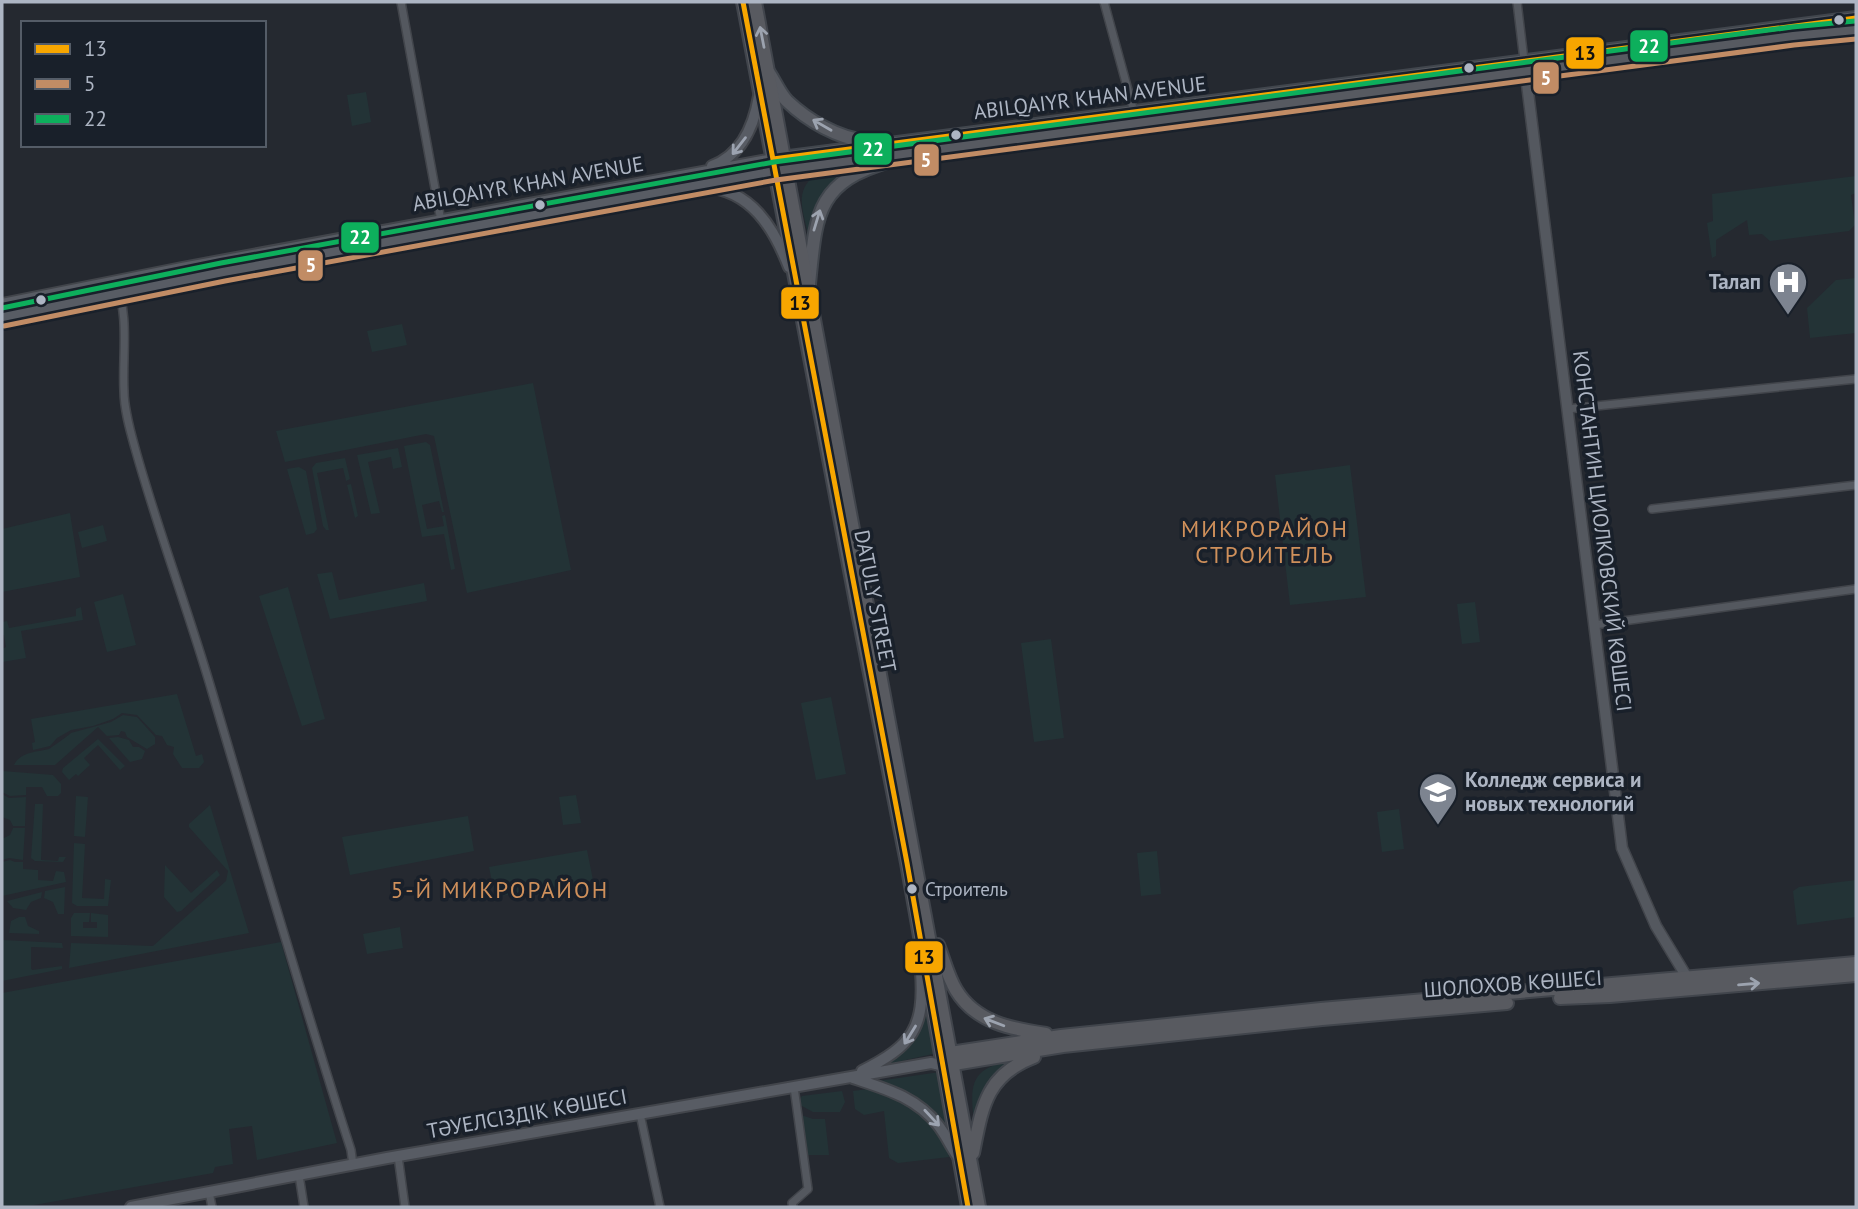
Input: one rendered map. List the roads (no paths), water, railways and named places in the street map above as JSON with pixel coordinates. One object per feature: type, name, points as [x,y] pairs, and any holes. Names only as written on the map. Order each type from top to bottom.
[{"type":"highway","name":"DATULY STREET","points":[[743,2],[760,89],[780,164]]},
{"type":"highway","name":"DATULY STREET","points":[[755,2],[803,289],[852,531],[966,1160],[979,1207]]},
{"type":"highway","points":[[922,920],[955,989],[980,1016],[1062,1041]]},
{"type":"highway","name":"ШОЛОХОВ КӨШЕСІ","points":[[1062,1041],[1126,1040],[1569,997],[1856,962]]},
{"type":"highway","name":"ШОЛОХОВ КӨШЕСІ","points":[[1062,1041],[1143,1027],[1321,1009],[1856,975]]},
{"type":"highway","points":[[948,1059],[1062,1041]]},
{"type":"highway","points":[[966,1160],[984,1105],[994,1085],[1009,1069],[1062,1041]]},
{"type":"highway","name":"DATULY STREET","points":[[966,1160],[968,1207]]},
{"type":"main road","name":"ABILQAIYR KHAN AVENUE","points":[[2,304],[441,220],[687,181],[887,143],[1136,117],[1525,66],[1856,18]]},
{"type":"main road","name":"ABILQAIYR KHAN AVENUE","points":[[1525,66],[1856,30]]},
{"type":"main road","points":[[769,73],[785,100],[811,119],[852,139],[887,143]]},
{"type":"main road","points":[[687,181],[736,152],[751,126],[760,89]]},
{"type":"main road","name":"ABILQAIYR KHAN AVENUE","points":[[780,164],[924,151],[1136,117]]},
{"type":"main road","points":[[803,289],[815,223],[828,197],[850,177],[884,162],[924,151]]},
{"type":"main road","name":"ABILQAIYR KHAN AVENUE","points":[[2,317],[443,232],[687,181]]},
{"type":"main road","points":[[687,181],[736,194],[758,211],[803,289]]},
{"type":"main road","points":[[850,1077],[899,1050],[915,1028],[923,996],[922,920]]},
{"type":"main road","name":"ТӘУЕЛСІЗДІК КӨШЕСІ","points":[[131,1207],[398,1156],[948,1059]]},
{"type":"main road","points":[[850,1077],[899,1094],[919,1106],[941,1128],[966,1160]]},
{"type":"street","points":[[401,2],[443,232]]},
{"type":"street","points":[[1104,2],[1136,117]]},
{"type":"street","points":[[1517,2],[1525,66]]},
{"type":"street","name":"КОНСТАНТИН ЦИОЛКОВСКИЙ КӨШЕСІ","points":[[1525,66],[1622,848],[1656,926],[1689,984]]},
{"type":"street","points":[[115,281],[120,293],[125,336],[124,395],[136,448],[351,1150],[353,1165]]},
{"type":"street","points":[[1567,409],[1856,379]]},
{"type":"street","points":[[1652,509],[1856,485]]},
{"type":"street","points":[[1594,625],[1856,589]]},
{"type":"street","points":[[793,1207],[792,1203],[808,1189],[794,1087]]},
{"type":"street","points":[[640,1114],[660,1207]]},
{"type":"street","points":[[398,1156],[405,1207]]},
{"type":"street","points":[[299,1175],[304,1207]]},
{"type":"street","points":[[209,1192],[212,1207]]},
{"type":"place","name":"Талап","points":[[1788,316]]},
{"type":"place","name":"Колледж сервиса и новых технологий","points":[[1438,826]]},
{"type":"place","name":"Строитель","points":[[912,889]]},
{"type":"district","name":"МИКРОРАЙОН СТРОИТЕЛЬ","points":[[1265,542]]},
{"type":"district","name":"5-Й МИКРОРАЙОН","points":[[500,890]]}]
